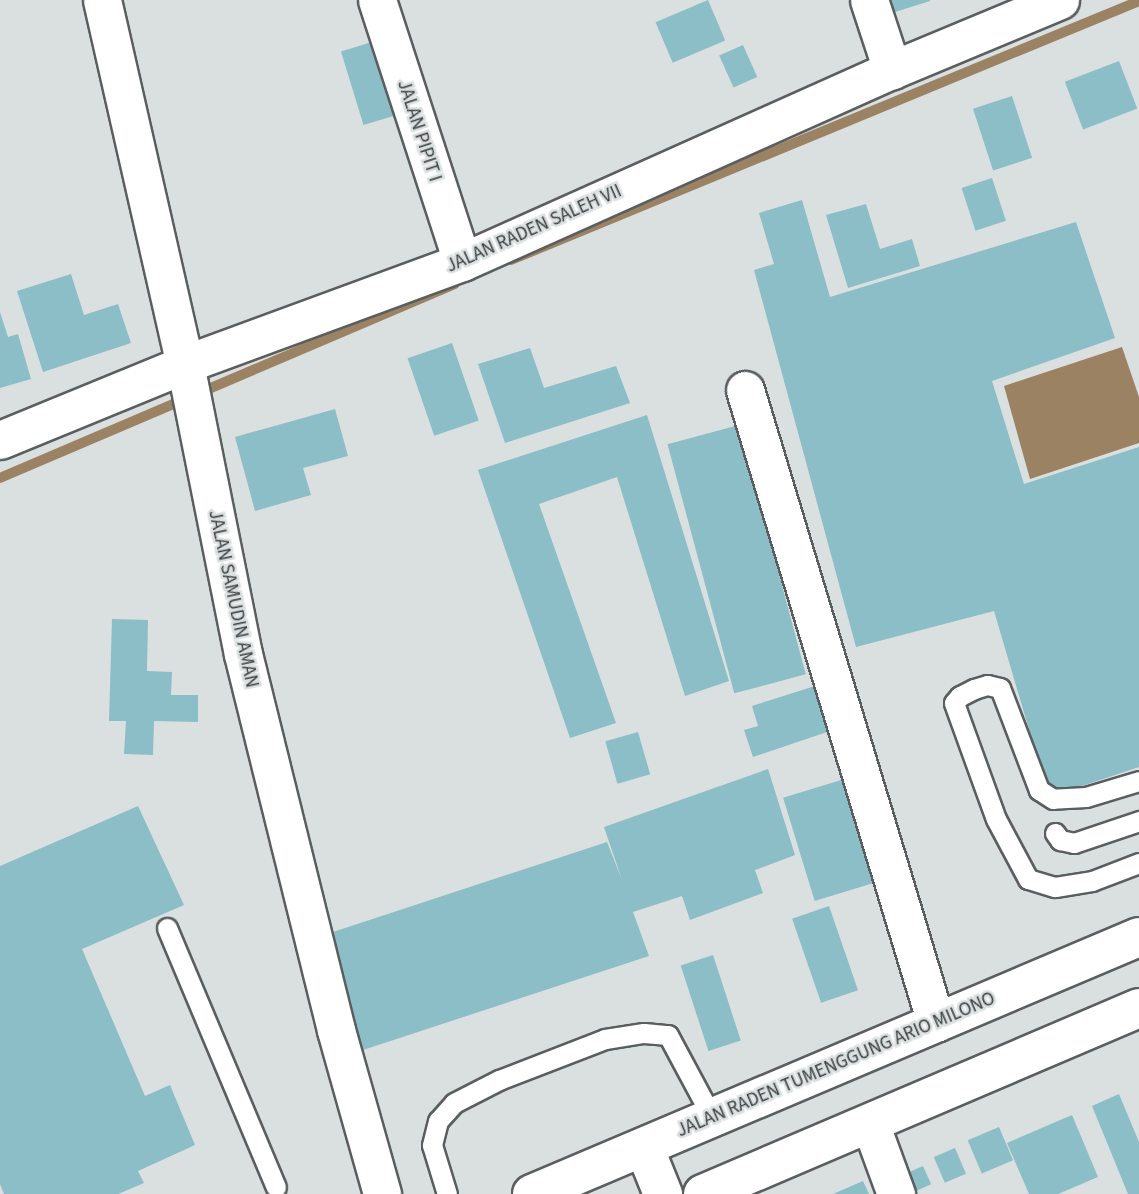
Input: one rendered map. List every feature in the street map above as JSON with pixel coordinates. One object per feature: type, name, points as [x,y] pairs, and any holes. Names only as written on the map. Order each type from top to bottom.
[{"type":"highway","name":"JALAN RADEN TUMENGGUNG ARIO MILONO","points":[[533,1194],[1139,937]]},
{"type":"highway","points":[[703,1194],[1139,1008]]},
{"type":"highway","points":[[644,1147],[663,1194]]},
{"type":"street","name":"JALAN SAMUDIN AMAN","points":[[102,0],[189,385],[243,654],[336,1030],[382,1194]]},
{"type":"street","name":"JALAN PIPIT I","points":[[377,0],[462,262]]},
{"type":"street","points":[[869,0],[892,70]]},
{"type":"street","name":"JALAN RADEN SALEH VII","points":[[0,440],[189,385],[892,70],[1060,0]]},
{"type":"street","points":[[745,390],[936,1023]]},
{"type":"street","points":[[870,1123],[896,1194]]},
{"type":"lane","points":[[1139,781],[1086,797],[1053,800],[1039,790],[1000,688],[987,685],[974,689],[954,703],[991,807],[1028,879],[1055,887],[1092,881],[1139,863]]},
{"type":"lane","points":[[1055,834],[1060,841],[1074,842],[1139,821]]},
{"type":"lane","points":[[167,928],[272,1192]]},
{"type":"lane","points":[[447,1194],[432,1145],[438,1121],[454,1103],[499,1080],[605,1039],[644,1033],[668,1035],[712,1117]]},
{"type":"shaded area","points":[[1122,347],[1139,397],[1139,443],[1030,479],[1004,386]]},
{"type":"building","points":[[708,0],[725,41],[673,63],[656,22]]},
{"type":"building","points":[[891,0],[930,0],[930,1],[895,12]]},
{"type":"building","points":[[385,38],[408,112],[364,125],[341,51]]},
{"type":"building","points":[[743,45],[757,77],[733,88],[719,56]]},
{"type":"building","points":[[1119,61],[1137,109],[1083,129],[1065,82]]},
{"type":"building","points":[[1012,96],[1032,158],[993,170],[973,109]]},
{"type":"building","points":[[992,178],[1006,221],[975,231],[962,188]]},
{"type":"building","points":[[802,200],[830,297],[1076,222],[1115,338],[992,381],[1024,484],[1139,447],[1139,767],[1049,797],[994,611],[856,647],[754,270],[774,264],[759,213]]},
{"type":"building","points":[[866,204],[880,249],[912,239],[920,266],[848,288],[826,215]]},
{"type":"building","points":[[71,274],[84,315],[118,304],[131,343],[43,372],[17,291]]},
{"type":"building","points":[[0,312],[8,337],[18,334],[31,379],[0,388]]},
{"type":"building","points":[[452,343],[479,421],[434,436],[408,358]]},
{"type":"building","points":[[530,348],[544,388],[616,366],[630,403],[505,443],[478,364]]},
{"type":"building","points":[[335,409],[348,456],[303,468],[311,495],[255,511],[235,437]]},
{"type":"building","points":[[647,415],[729,681],[685,696],[617,477],[539,504],[616,723],[570,738],[478,470]]},
{"type":"building","points":[[739,425],[806,674],[734,693],[668,444]]},
{"type":"building","points":[[112,619],[148,620],[147,671],[172,672],[171,695],[198,695],[198,722],[154,721],[153,755],[124,754],[126,721],[109,721]]},
{"type":"building","points":[[815,686],[830,731],[753,757],[744,730],[758,726],[752,706]]},
{"type":"building","points":[[638,732],[650,774],[617,784],[605,741]]},
{"type":"building","points":[[768,769],[795,855],[755,870],[763,893],[690,920],[682,896],[633,912],[649,956],[360,1051],[330,933],[607,842],[622,880],[604,827]]},
{"type":"building","points":[[851,777],[883,880],[815,901],[783,798]]},
{"type":"building","points":[[138,806],[184,905],[82,949],[145,1096],[170,1085],[195,1145],[138,1171],[144,1183],[118,1194],[4,1194],[0,1184],[0,866]]},
{"type":"building","points":[[829,906],[858,990],[821,1003],[792,919]]},
{"type":"building","points":[[713,955],[741,1041],[708,1051],[681,966]]},
{"type":"building","points":[[1119,1094],[1139,1142],[1139,1194],[1128,1194],[1092,1106]]},
{"type":"building","points":[[1072,1115],[1098,1177],[1058,1194],[1029,1194],[1007,1143]]},
{"type":"building","points":[[999,1127],[1013,1160],[982,1173],[968,1140]]},
{"type":"building","points":[[955,1148],[966,1174],[945,1183],[934,1157]]},
{"type":"building","points":[[923,1166],[931,1184],[915,1192],[907,1173]]},
{"type":"building","points":[[863,1181],[869,1194],[833,1194]]},
{"type":"waterway","points":[[511,260],[1139,1]]},
{"type":"waterway","points":[[0,478],[454,284]]}]
